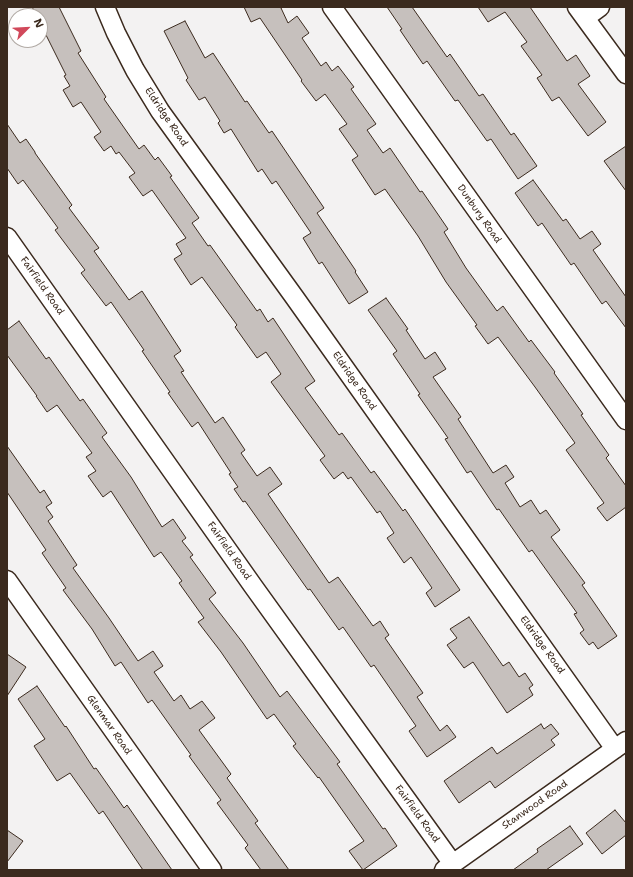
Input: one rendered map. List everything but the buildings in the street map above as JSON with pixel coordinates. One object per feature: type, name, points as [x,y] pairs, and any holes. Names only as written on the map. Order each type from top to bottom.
[{"type":"street","name":"Eldridge Road","points":[[105,7],[116,33],[135,70],[160,112],[620,745]]},
{"type":"street","name":"Dunbury Road","points":[[332,7],[626,420]]},
{"type":"street","points":[[600,7],[581,12],[626,74]]},
{"type":"street","name":"Fairfield Road","points":[[7,237],[253,586],[448,867]]},
{"type":"street","name":"Glenmar Road","points":[[10,589],[212,870]]},
{"type":"street","name":"Stanwood Road","points":[[448,867],[620,745]]}]
